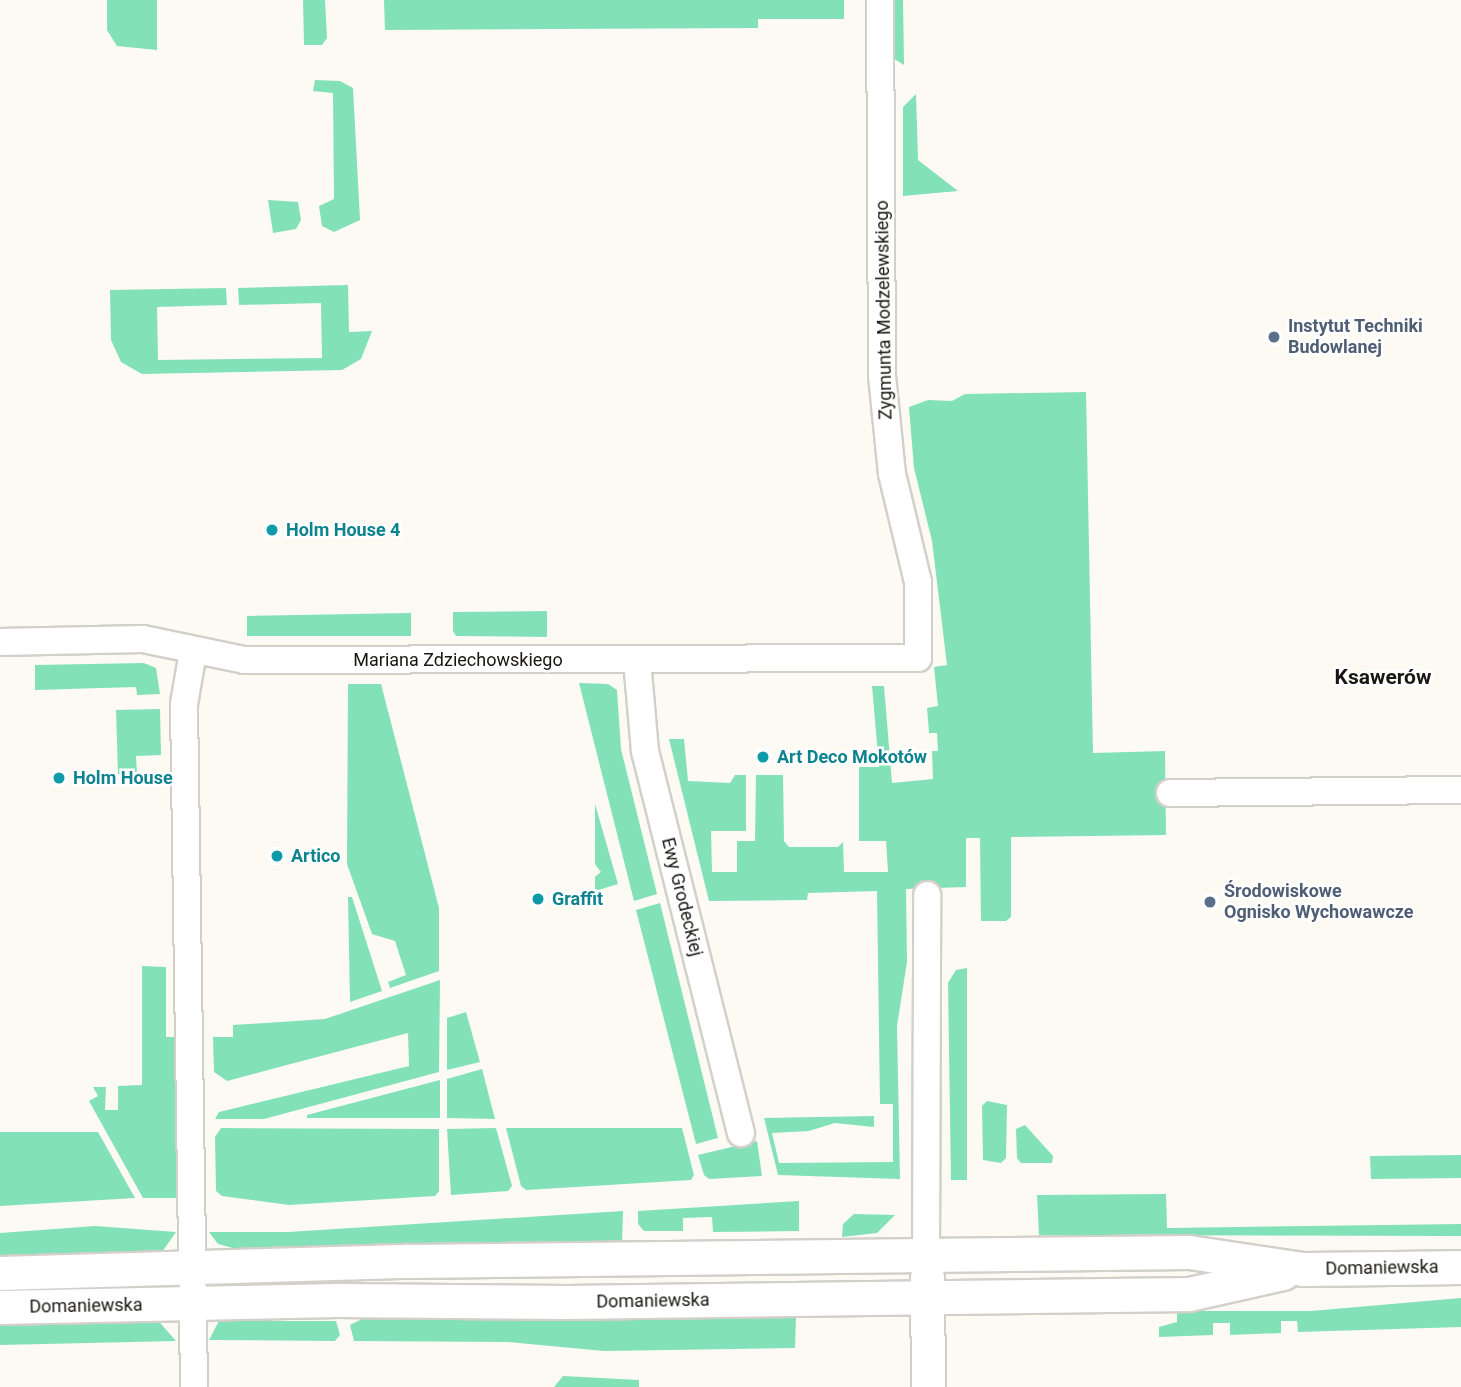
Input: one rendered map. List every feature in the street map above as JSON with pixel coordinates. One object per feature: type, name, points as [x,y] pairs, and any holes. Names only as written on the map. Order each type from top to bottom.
[{"type":"street","name":"Zygmunta Modzelewskiego","points":[[880,0],[883,376],[892,474],[918,582],[918,659]]},
{"type":"street","name":"Mariana Zdziechowskiego","points":[[0,642],[143,639],[193,652],[244,660],[918,659]]},
{"type":"street","points":[[193,652],[184,704],[194,1387]]},
{"type":"street","name":"Ewy Grodeckiej","points":[[637,660],[645,751],[741,1132]]},
{"type":"street","points":[[1170,793],[1461,789]]},
{"type":"street","points":[[927,895],[928,1387]]},
{"type":"street","name":"Domaniewska","points":[[0,1273],[192,1266],[1189,1252],[1303,1269],[1461,1267]]},
{"type":"street","name":"Domaniewska","points":[[0,1307],[1189,1294],[1303,1269]]},
{"type":"green space","points":[[107,0],[157,0],[157,50],[117,46],[107,30]]},
{"type":"green space","points":[[303,0],[325,0],[327,38],[322,45],[304,45]]},
{"type":"green space","points":[[384,0],[844,0],[844,19],[758,19],[758,28],[385,30]]},
{"type":"green space","points":[[889,0],[903,0],[904,65],[893,58]]},
{"type":"green space","points":[[315,80],[340,81],[353,88],[360,220],[334,232],[322,226],[319,206],[334,199],[333,93],[313,91]]},
{"type":"green space","points":[[916,94],[918,160],[958,191],[903,196],[903,107]]},
{"type":"green space","points":[[268,200],[298,202],[301,220],[296,229],[273,233]]},
{"type":"green space","points":[[348,285],[349,332],[372,331],[361,359],[342,370],[142,374],[121,362],[111,340],[110,290],[226,288],[227,305],[157,307],[158,360],[322,358],[321,303],[239,305],[238,288]]},
{"type":"green space","points":[[1086,392],[1093,753],[1165,751],[1166,835],[1011,837],[1011,917],[1006,921],[981,921],[980,838],[966,838],[966,887],[906,889],[907,962],[897,1026],[900,1179],[778,1175],[764,1118],[874,1116],[874,1127],[835,1123],[809,1131],[772,1133],[779,1163],[893,1162],[893,1104],[880,1104],[877,891],[808,893],[807,900],[709,901],[669,739],[684,739],[688,781],[730,783],[735,775],[746,775],[746,831],[711,831],[712,872],[737,872],[737,841],[755,841],[756,775],[783,775],[784,841],[789,847],[838,847],[843,842],[844,872],[888,872],[886,841],[859,841],[859,767],[879,767],[872,686],[884,686],[892,783],[933,779],[932,751],[938,751],[937,733],[929,733],[927,708],[938,706],[934,667],[947,665],[932,541],[914,468],[909,407],[928,400],[952,401],[965,394]]},
{"type":"green space","points":[[547,611],[547,637],[456,636],[453,631],[453,612]]},
{"type":"green space","points":[[411,613],[411,636],[247,636],[247,616]]},
{"type":"green space","points":[[144,663],[156,668],[160,694],[137,695],[136,687],[35,690],[35,665]]},
{"type":"green space","points":[[579,683],[608,684],[617,690],[621,749],[657,894],[634,901]]},
{"type":"green space","points":[[348,684],[381,684],[439,908],[439,971],[390,988],[388,982],[406,975],[395,941],[372,934],[347,864]]},
{"type":"green space","points":[[160,709],[161,755],[136,756],[137,774],[118,774],[116,710]]},
{"type":"green space","points":[[595,804],[618,884],[595,891],[595,877],[601,872],[595,864]]},
{"type":"green space","points":[[348,897],[352,897],[382,991],[350,1002]]},
{"type":"green space","points":[[660,903],[718,1138],[696,1144],[636,910]]},
{"type":"green space","points":[[142,966],[166,967],[166,1037],[176,1037],[178,1198],[143,1198],[89,1101],[98,1096],[93,1087],[106,1087],[105,1110],[118,1110],[118,1086],[142,1085]]},
{"type":"green space","points":[[967,968],[967,1180],[951,1180],[948,983],[956,970]]},
{"type":"green space","points":[[440,980],[439,1072],[264,1119],[215,1119],[219,1112],[409,1066],[408,1033],[227,1081],[214,1072],[213,1037],[233,1037],[233,1025],[325,1019]]},
{"type":"green space","points":[[466,1012],[480,1062],[447,1070],[447,1018]]},
{"type":"green space","points":[[482,1069],[495,1119],[447,1118],[447,1079]]},
{"type":"green space","points":[[440,1080],[440,1118],[307,1118],[307,1115]]},
{"type":"green space","points":[[987,1101],[1007,1105],[1006,1158],[1001,1163],[983,1160],[982,1106]]},
{"type":"green space","points":[[1025,1125],[1053,1156],[1052,1163],[1021,1163],[1017,1158],[1016,1129]]},
{"type":"green space","points":[[221,1128],[439,1129],[439,1191],[435,1196],[289,1205],[222,1196],[216,1191],[215,1137]]},
{"type":"green space","points":[[496,1128],[512,1186],[508,1191],[451,1195],[447,1129]]},
{"type":"green space","points":[[506,1128],[682,1128],[694,1175],[691,1180],[526,1190],[521,1186]]},
{"type":"green space","points":[[0,1132],[98,1132],[135,1198],[0,1206]]},
{"type":"green space","points":[[757,1141],[762,1176],[709,1179],[704,1175],[698,1155]]},
{"type":"green space","points":[[1461,1155],[1461,1178],[1371,1179],[1370,1156]]},
{"type":"green space","points":[[1166,1194],[1167,1228],[1461,1224],[1461,1236],[1039,1235],[1037,1195]]},
{"type":"green space","points":[[799,1201],[799,1231],[713,1232],[712,1217],[683,1218],[683,1231],[644,1231],[638,1224],[638,1211]]},
{"type":"green space","points":[[623,1211],[622,1243],[236,1249],[218,1244],[209,1232],[288,1232]]},
{"type":"green space","points":[[854,1214],[895,1215],[877,1233],[842,1237],[843,1224]]},
{"type":"green space","points":[[95,1226],[176,1232],[162,1252],[0,1258],[0,1233]]},
{"type":"green space","points":[[1461,1298],[1461,1327],[1298,1332],[1297,1321],[1281,1321],[1281,1333],[1230,1335],[1230,1323],[1213,1323],[1213,1335],[1159,1337],[1159,1327],[1177,1322],[1177,1311],[1311,1311]]},
{"type":"green space","points":[[360,1311],[543,1320],[796,1317],[795,1348],[604,1351],[507,1342],[354,1341],[350,1325],[360,1320]]},
{"type":"green space","points":[[271,1312],[272,1321],[336,1321],[340,1335],[335,1341],[209,1340],[221,1317]]},
{"type":"green space","points":[[0,1316],[154,1316],[176,1341],[0,1345]]},
{"type":"green space","points":[[563,1376],[639,1380],[639,1387],[554,1387]]},
{"type":"place","name":"Instytut Techniki Budowlanej","points":[[1274,337]]},
{"type":"place","name":"Holm House 4","points":[[272,530]]},
{"type":"place","name":"Art Deco Mokotów","points":[[763,757]]},
{"type":"place","name":"Holm House","points":[[59,778]]},
{"type":"place","name":"Artico","points":[[277,856]]},
{"type":"place","name":"Graffit","points":[[538,899]]},
{"type":"place","name":"Środowiskowe Ognisko Wychowawcze","points":[[1210,902]]},
{"type":"district","name":"Ksawerów","points":[[1383,677]]}]
